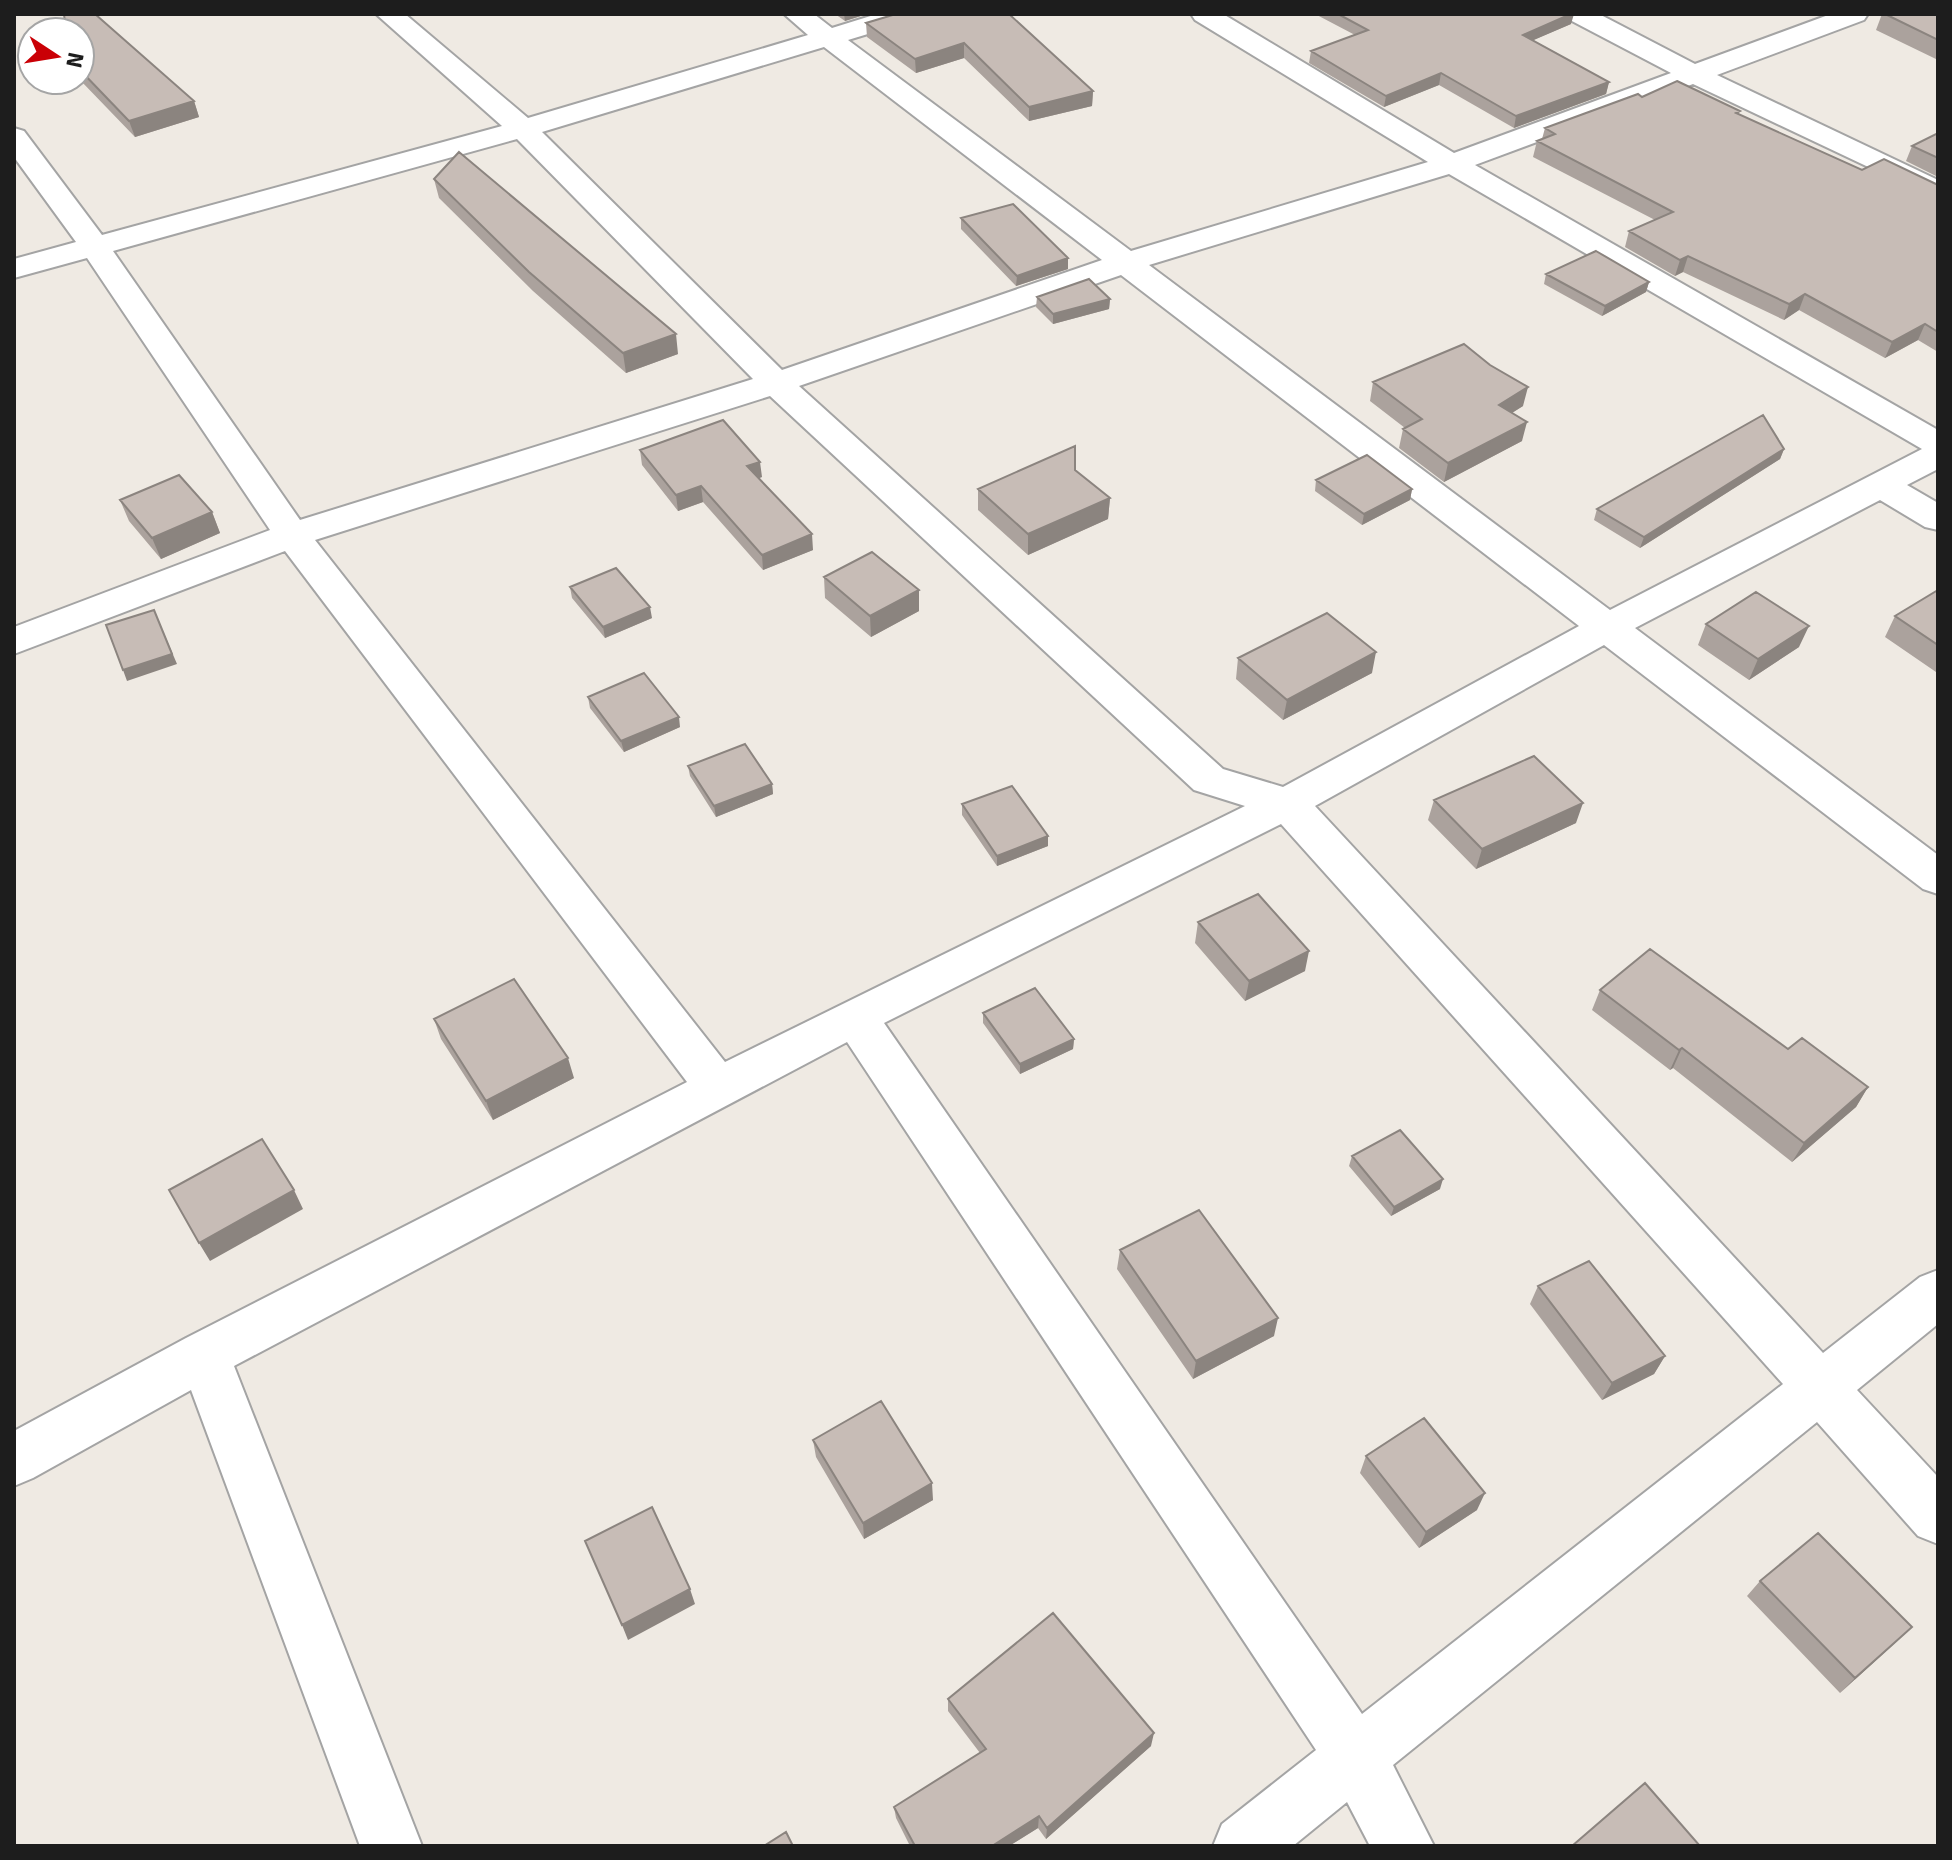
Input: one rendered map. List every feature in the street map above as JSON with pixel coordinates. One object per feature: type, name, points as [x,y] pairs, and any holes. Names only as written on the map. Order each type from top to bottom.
[{"type":"street","points":[[389,14],[523,129],[776,383],[1209,780],[1287,803],[1818,1389],[1938,1517]]},
{"type":"street","points":[[797,14],[1938,878]]},
{"type":"street","points":[[14,269],[523,129],[905,14]]},
{"type":"street","points":[[1204,14],[1452,164],[1938,444]]},
{"type":"street","points":[[1579,14],[1692,73],[1938,191]]},
{"type":"street","points":[[14,641],[292,535],[776,383],[1127,262],[1452,164],[1855,14]]},
{"type":"street","points":[[14,137],[95,247],[292,535],[718,1088]]},
{"type":"street","points":[[14,1460],[204,1355],[855,1017],[1287,803],[1607,627],[1938,455]]},
{"type":"street","points":[[1881,485],[1938,519]]},
{"type":"street","points":[[855,1017],[1356,1757],[1403,1846]]},
{"type":"street","points":[[1244,1846],[1938,1293]]},
{"type":"street","points":[[204,1355],[391,1846]]},
{"type":"building","points":[[95,14],[194,101],[129,121],[96,87],[96,16],[64,16]]},
{"type":"building","points":[[896,14],[1009,14],[1093,91],[1029,107],[964,43],[915,59],[866,23]]},
{"type":"building","points":[[1338,14],[1571,14],[1523,35],[1609,82],[1516,116],[1441,73],[1386,96],[1311,51],[1368,30]]},
{"type":"building","points":[[1885,14],[1938,14],[1938,40]]},
{"type":"building","points":[[1677,81],[1740,111],[1736,113],[1862,170],[1884,159],[1938,185],[1938,332],[1925,324],[1892,342],[1805,294],[1789,304],[1688,256],[1680,260],[1629,231],[1673,212],[1537,141],[1555,134],[1545,128],[1638,94],[1642,97]]},
{"type":"building","points":[[1938,133],[1938,158],[1912,146]]},
{"type":"building","points":[[459,152],[676,334],[623,353],[529,272],[434,179]]},
{"type":"building","points":[[1013,204],[1068,258],[1017,276],[961,218]]},
{"type":"building","points":[[1596,251],[1649,282],[1605,306],[1546,274]]},
{"type":"building","points":[[1089,279],[1110,299],[1053,314],[1037,297]]},
{"type":"building","points":[[1464,344],[1490,365],[1528,387],[1499,405],[1527,422],[1448,463],[1403,429],[1422,419],[1373,382]]},
{"type":"building","points":[[1763,415],[1784,449],[1644,537],[1597,509]]},
{"type":"building","points":[[723,420],[760,462],[747,466],[812,534],[762,555],[701,486],[676,495],[640,450]]},
{"type":"building","points":[[1075,446],[1075,470],[1110,498],[1028,534],[978,489]]},
{"type":"building","points":[[1367,455],[1412,489],[1364,514],[1316,480]]},
{"type":"building","points":[[179,475],[212,512],[152,538],[120,500]]},
{"type":"building","points":[[872,552],[919,590],[870,616],[824,577]]},
{"type":"building","points":[[616,568],[650,607],[603,627],[570,587]]},
{"type":"building","points":[[1938,590],[1938,645],[1895,616]]},
{"type":"building","points":[[1756,592],[1809,626],[1758,659],[1706,624]]},
{"type":"building","points":[[154,610],[172,654],[123,670],[106,625]]},
{"type":"building","points":[[1327,613],[1376,652],[1287,700],[1238,658]]},
{"type":"building","points":[[644,673],[679,717],[621,741],[588,697]]},
{"type":"building","points":[[745,744],[772,784],[714,806],[688,766]]},
{"type":"building","points":[[1534,756],[1583,803],[1482,849],[1434,800]]},
{"type":"building","points":[[1012,786],[1048,836],[997,856],[962,804]]},
{"type":"building","points":[[1258,894],[1309,951],[1249,981],[1198,922]]},
{"type":"building","points":[[1650,949],[1788,1049],[1802,1038],[1868,1087],[1804,1143],[1682,1048],[1679,1050],[1600,990]]},
{"type":"building","points":[[514,979],[568,1058],[486,1101],[434,1019]]},
{"type":"building","points":[[1035,988],[1074,1039],[1020,1064],[983,1013]]},
{"type":"building","points":[[1400,1130],[1443,1179],[1394,1207],[1352,1156]]},
{"type":"building","points":[[262,1139],[294,1190],[199,1243],[169,1190]]},
{"type":"building","points":[[1199,1210],[1278,1318],[1196,1361],[1120,1250]]},
{"type":"building","points":[[1589,1261],[1665,1356],[1612,1383],[1538,1286]]},
{"type":"building","points":[[881,1401],[932,1483],[863,1523],[813,1440]]},
{"type":"building","points":[[1424,1418],[1485,1493],[1426,1532],[1366,1456]]},
{"type":"building","points":[[652,1507],[690,1589],[622,1625],[585,1541]]},
{"type":"building","points":[[1818,1533],[1912,1627],[1855,1678],[1760,1581]]},
{"type":"building","points":[[1053,1613],[1154,1733],[1047,1828],[1039,1816],[992,1846],[915,1846],[894,1807],[986,1749],[948,1699]]},
{"type":"building","points":[[1645,1783],[1700,1846],[1572,1846]]},
{"type":"building","points":[[786,1832],[793,1846],[764,1846]]}]
